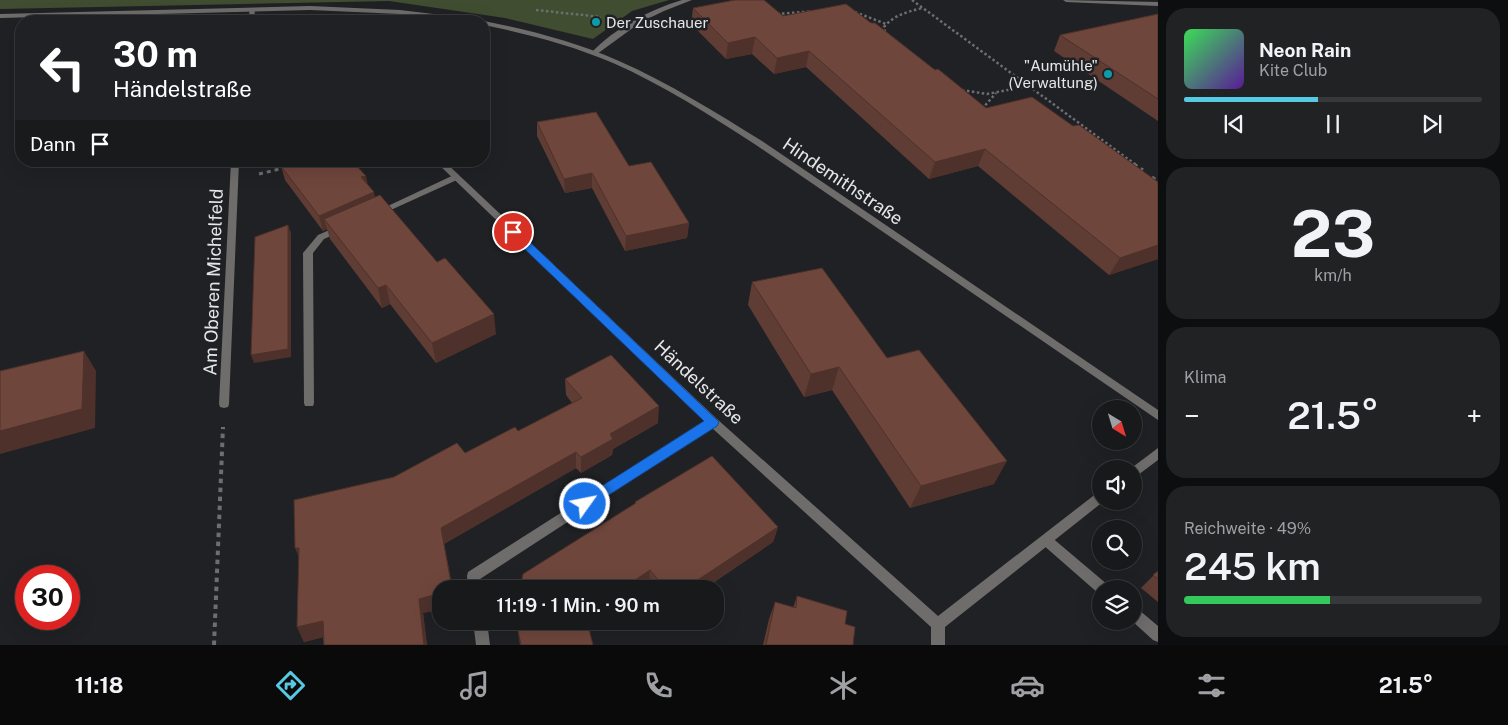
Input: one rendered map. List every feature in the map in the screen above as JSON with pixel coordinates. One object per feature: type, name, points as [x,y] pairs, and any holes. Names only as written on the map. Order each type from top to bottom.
[{"type":"street","points":[[595,53],[629,25],[675,4],[689,0]]},
{"type":"street","points":[[1066,0],[1158,4]]},
{"type":"street","points":[[36,15],[310,8],[425,15]]},
{"type":"street","points":[[252,9],[252,15]]},
{"type":"street","points":[[0,16],[15,16]]},
{"type":"street","name":"Hindemithstraße","points":[[490,24],[521,30],[595,53],[646,77],[708,111],[758,143],[1158,416]]},
{"type":"street","name":"Am Oberen Michelfeld","points":[[224,404],[234,167]]},
{"type":"street","name":"Händelstraße","points":[[445,167],[713,422],[938,624]]},
{"type":"street","points":[[365,218],[456,177]]},
{"type":"street","points":[[309,403],[308,253],[321,237],[348,226]]},
{"type":"street","points":[[474,580],[473,576],[713,422]]},
{"type":"street","points":[[1142,466],[1158,453]]},
{"type":"street","points":[[938,645],[938,624],[1092,504]]},
{"type":"street","points":[[1046,540],[1093,580]]},
{"type":"street","points":[[1142,621],[1158,635]]},
{"type":"street","points":[[481,630],[483,645]]},
{"type":"path","points":[[912,0],[1158,181]]},
{"type":"path","points":[[886,36],[884,28],[891,19],[903,12],[922,8]]},
{"type":"path","points":[[773,15],[820,10]]},
{"type":"path","points":[[852,12],[886,24]]},
{"type":"path","points":[[954,86],[971,94],[996,93],[1028,86]]},
{"type":"path","points":[[979,112],[996,93]]},
{"type":"path","points":[[233,180],[285,167]]},
{"type":"path","points":[[214,645],[224,404]]},
{"type":"green space","points":[[0,0],[669,0],[632,11],[593,39],[490,15],[389,1],[0,9]]},
{"type":"building","points":[[735,0],[764,0],[783,16],[846,4],[871,23],[875,23],[935,70],[938,69],[986,108],[1032,97],[1073,126],[1079,125],[1158,182],[1158,245],[1120,258],[985,149],[935,162],[809,51],[777,58],[755,37],[728,43],[693,8]]},
{"type":"building","points":[[1158,14],[1158,99],[1060,35]]},
{"type":"building","points":[[596,112],[629,166],[651,162],[689,223],[626,236],[592,173],[564,179],[537,122]]},
{"type":"building","points":[[282,167],[358,167],[366,176],[361,177],[374,192],[319,216]]},
{"type":"building","points":[[380,195],[437,262],[445,258],[494,314],[432,343],[386,285],[378,288],[324,219]]},
{"type":"building","points":[[288,225],[288,349],[251,355],[255,237]]},
{"type":"building","points":[[822,268],[887,358],[919,350],[1007,461],[921,486],[839,367],[811,374],[752,282]]},
{"type":"building","points":[[84,351],[82,409],[0,431],[0,371]]},
{"type":"building","points":[[611,355],[659,406],[610,434],[613,439],[581,457],[576,452],[441,528],[450,580],[432,580],[432,595],[419,599],[424,645],[324,645],[323,621],[297,627],[299,548],[295,548],[294,500],[394,477],[457,443],[465,453],[515,427],[518,431],[582,398],[565,379]]},
{"type":"building","points":[[712,456],[778,527],[698,580],[658,580],[650,570],[635,580],[522,580],[523,574],[635,502]]},
{"type":"building","points":[[1158,571],[1158,579],[1153,575]]},
{"type":"building","points":[[797,596],[847,611],[845,624],[855,627],[853,645],[766,645],[775,602],[796,608]]},
{"type":"building","points":[[518,630],[589,630],[593,645],[521,645]]},
{"type":"place","name":"Der Zuschauer","points":[[596,22]]},
{"type":"place","name":"\"Aumühle\" (Verwaltung)","points":[[1108,74]]},
{"type":"route","points":[[513,232],[713,422],[585,504]]}]
